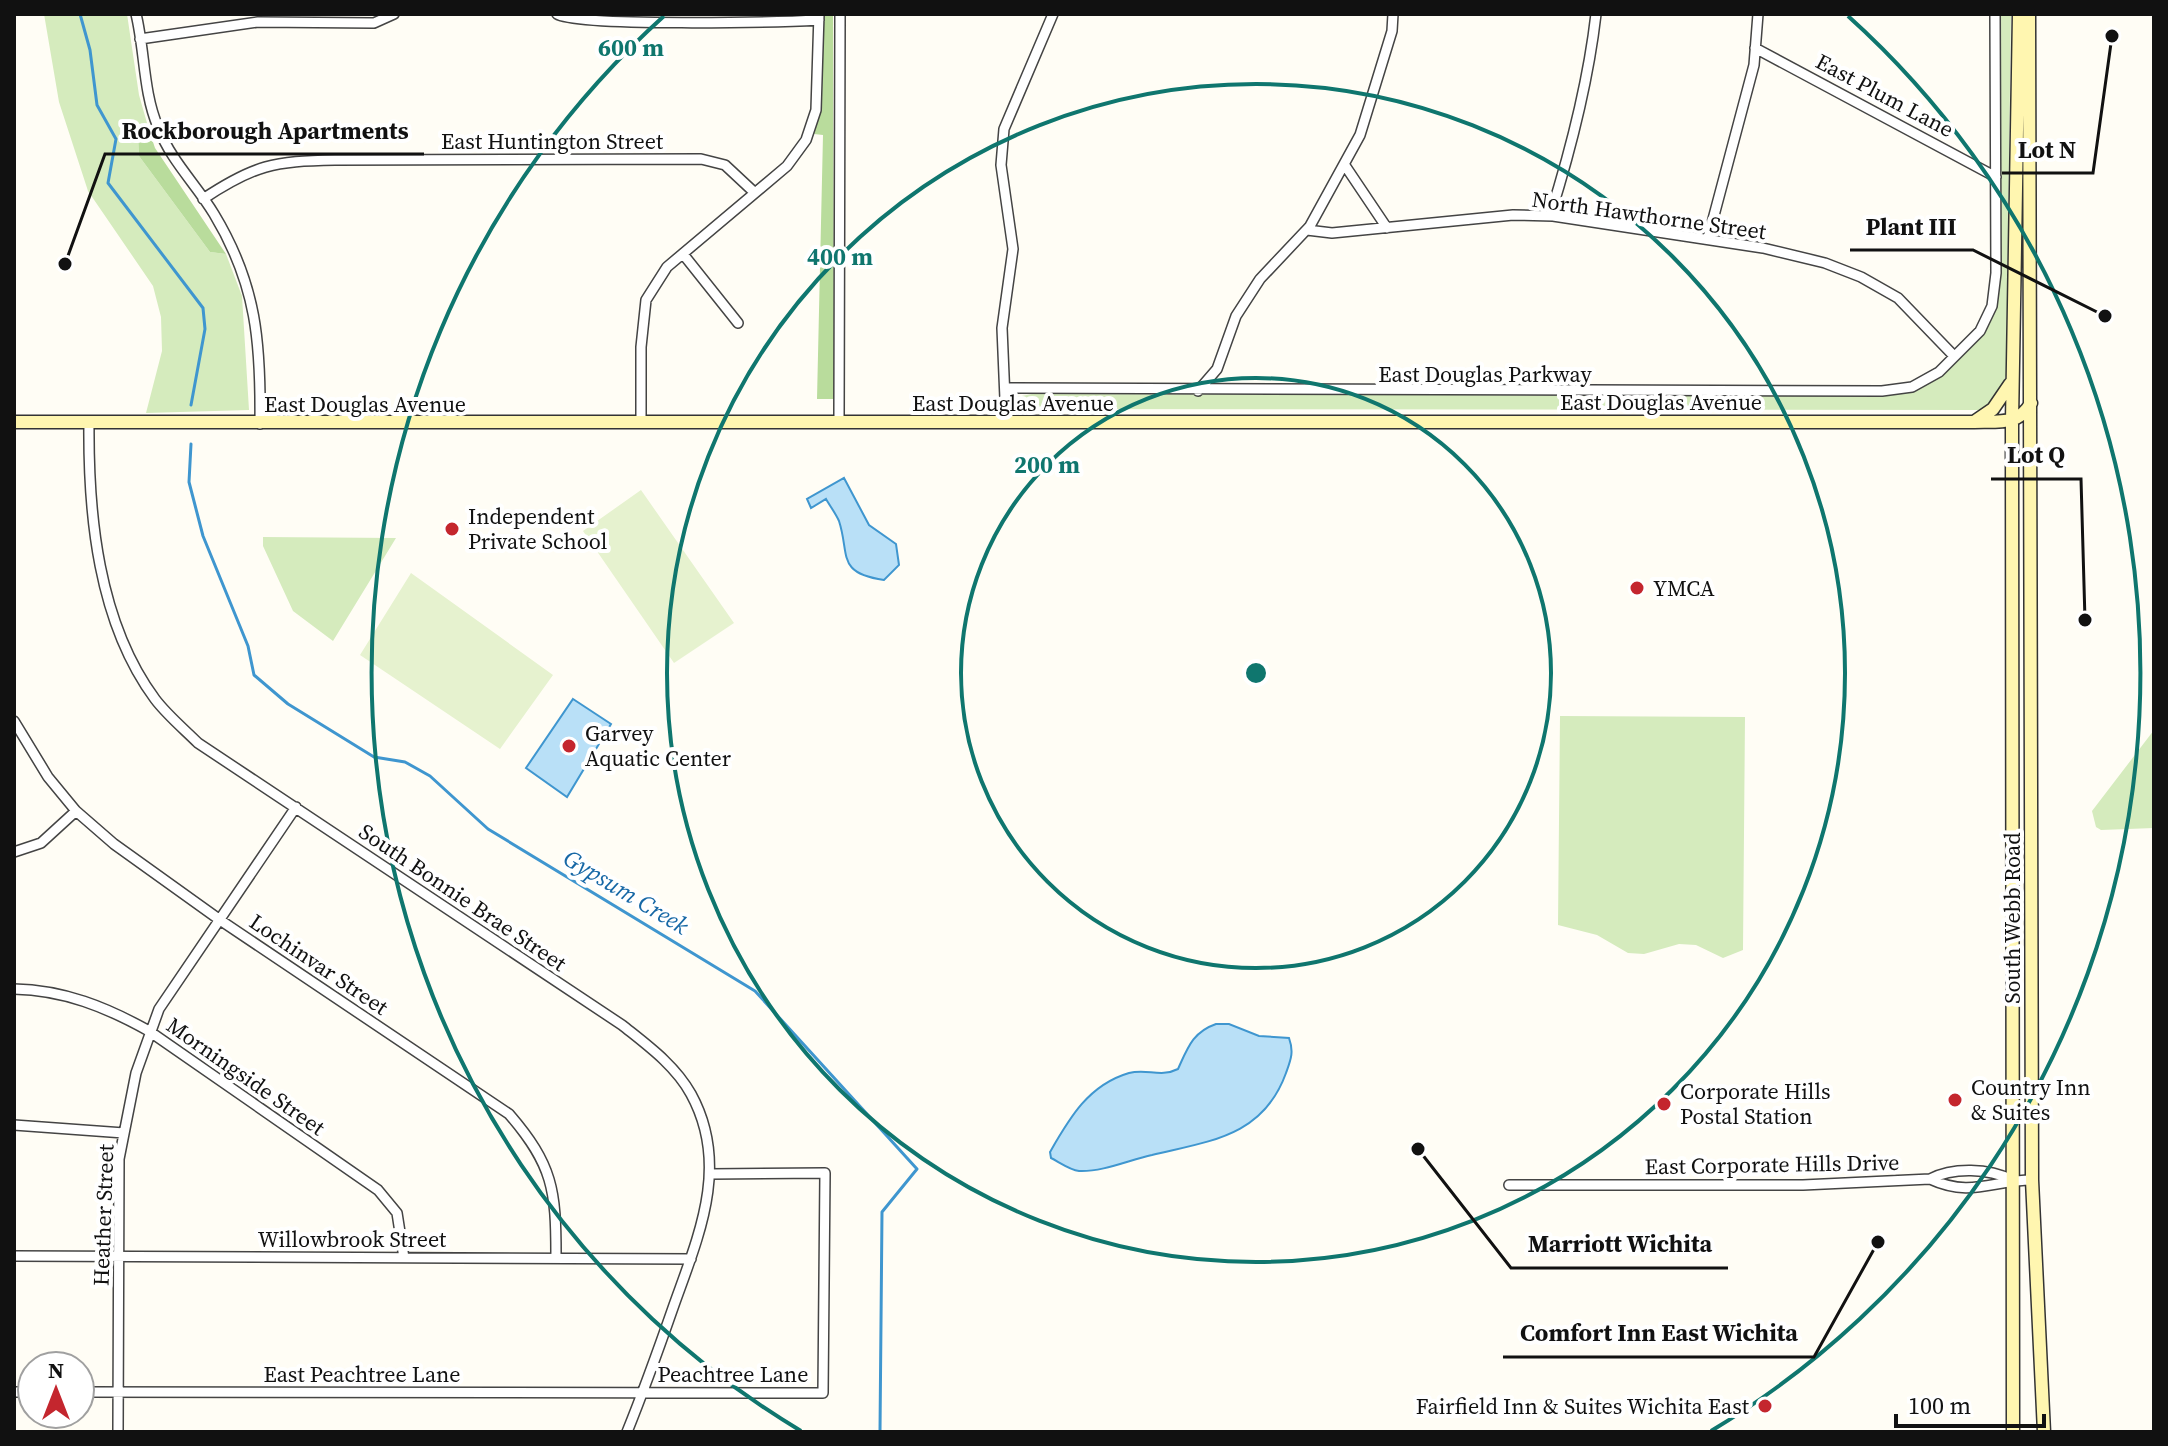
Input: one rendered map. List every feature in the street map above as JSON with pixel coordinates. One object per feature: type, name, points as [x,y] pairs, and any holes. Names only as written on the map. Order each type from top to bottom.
[{"type":"main road","name":"South Webb Road","points":[[2013,1432],[2012,421],[2019,14]]},
{"type":"main road","name":"South Webb Road","points":[[2029,14],[2032,1180],[2044,1432]]},
{"type":"main road","points":[[1974,422],[2001,401],[2013,377]]},
{"type":"main road","points":[[2031,403],[2012,421],[2031,450]]},
{"type":"main road","name":"East Douglas Avenue","points":[[14,422],[2012,421]]},
{"type":"main road","points":[[2012,776],[2032,777]]},
{"type":"street","points":[[136,14],[157,126],[179,168],[203,199],[248,282],[259,335],[260,424]]},
{"type":"street","points":[[140,39],[258,22],[374,23],[394,14]]},
{"type":"street","points":[[557,14],[565,19],[614,21],[819,17],[816,110],[806,140],[787,166],[667,267],[646,300],[641,347],[641,423]]},
{"type":"street","points":[[839,423],[840,14]]},
{"type":"street","points":[[1006,423],[1002,328],[1013,249],[1001,165],[1004,129],[1053,14]]},
{"type":"street","points":[[1198,391],[1217,369],[1236,316],[1260,279],[1307,230],[1360,135],[1392,31],[1393,14]]},
{"type":"street","points":[[1550,216],[1573,143],[1591,60],[1596,14]]},
{"type":"street","points":[[1708,238],[1738,128],[1755,48],[1758,14]]},
{"type":"street","name":"East Douglas Parkway","points":[[1005,388],[1882,391],[1912,387],[1939,372],[1980,331],[1992,306],[1996,273],[1995,14]]},
{"type":"street","name":"East Plum Lane","points":[[1755,48],[1996,177]]},
{"type":"street","name":"East Huntington Street","points":[[203,199],[241,174],[279,161],[335,160],[701,159],[725,165],[755,193]]},
{"type":"street","points":[[1344,164],[1387,228]]},
{"type":"street","name":"North Hawthorne Street","points":[[1307,230],[1332,233],[1513,215],[1550,216],[1708,238],[1825,263],[1861,277],[1898,298],[1954,356]]},
{"type":"street","points":[[683,254],[738,323]]},
{"type":"street","name":"South Bonnie Brae Street","points":[[89,422],[87,488],[117,629],[155,700],[198,743],[622,1025],[666,1060],[690,1092],[704,1124],[711,1174],[705,1218],[627,1432]]},
{"type":"street","name":"Lochinvar Street","points":[[14,721],[48,777],[76,811],[114,844],[220,920],[509,1114],[537,1146],[553,1186],[556,1256]]},
{"type":"street","name":"Heather Street","points":[[118,1432],[119,1159],[149,1031],[159,1009],[296,807]]},
{"type":"street","points":[[14,852],[41,843],[76,811]]},
{"type":"street","name":"Morningside Street","points":[[14,989],[69,995],[116,1012],[149,1031],[378,1190],[397,1213],[404,1258]]},
{"type":"street","points":[[14,1125],[124,1133]]},
{"type":"street","points":[[1930,1179],[1943,1172],[1997,1172],[2012,1180]]},
{"type":"street","name":"Peachtree Lane","points":[[643,1392],[823,1393],[825,1173],[711,1174]]},
{"type":"street","name":"East Corporate Hills Drive","points":[[1509,1185],[1803,1185],[1930,1179],[1947,1187],[1997,1187],[2012,1180],[2032,1180]]},
{"type":"street","name":"Willowbrook Street","points":[[14,1256],[556,1256],[691,1259]]},
{"type":"street","name":"East Peachtree Lane","points":[[96,1392],[643,1392]]},
{"type":"green space","points":[[44,14],[127,14],[139,95],[149,130],[138,136],[139,156],[210,252],[226,254],[242,296],[249,410],[146,413],[162,351],[161,317],[153,286],[88,191],[59,102]]},
{"type":"green space","points":[[823,14],[833,14],[834,399],[817,399],[823,135],[814,134],[822,107]]},
{"type":"green space","points":[[1999,14],[2011,14],[2006,376],[1999,398],[1982,410],[1015,409],[1016,397],[1032,394],[1898,394],[1943,374],[1997,305],[2001,267]]},
{"type":"green space","points":[[149,130],[155,148],[226,254],[210,252],[139,156],[138,136]]},
{"type":"green space","points":[[641,490],[734,623],[674,663],[583,531]]},
{"type":"green space","points":[[263,537],[396,538],[333,641],[293,611],[263,546]]},
{"type":"green space","points":[[411,573],[553,675],[500,749],[360,655]]},
{"type":"green space","points":[[1560,716],[1745,717],[1743,950],[1723,958],[1696,945],[1679,944],[1644,954],[1628,953],[1597,935],[1558,925]]},
{"type":"green space","points":[[2154,730],[2154,828],[2101,830],[2096,827],[2092,811]]},
{"type":"water","points":[[844,478],[869,525],[896,544],[899,565],[884,580],[858,573],[852,567],[845,553],[839,521],[826,499],[811,508],[807,499]]},
{"type":"water","name":"Garvey Aquatic Center","points":[[573,699],[611,724],[567,797],[526,768]]},
{"type":"water","points":[[1216,1024],[1229,1024],[1259,1036],[1289,1038],[1290,1059],[1286,1073],[1276,1094],[1249,1123],[1213,1140],[1097,1170],[1068,1168],[1051,1158],[1050,1152],[1065,1127],[1081,1105],[1102,1086],[1129,1073],[1165,1073],[1178,1069],[1197,1036]]},
{"type":"waterway","name":"Gypsum Creek","points":[[80,14],[90,50],[97,105],[116,139],[108,183],[203,308],[205,329],[191,405]]},
{"type":"waterway","name":"Gypsum Creek","points":[[191,444],[189,482],[203,536],[248,646],[254,675],[288,704],[374,757],[405,762],[430,776],[488,829],[755,991],[917,1169],[882,1212],[880,1432]]},
{"type":"place","name":"Lot N","points":[[2112,36]]},
{"type":"place","name":"Rockborough Apartments","points":[[65,264]]},
{"type":"place","name":"Plant III","points":[[2105,316]]},
{"type":"place","name":"Independent Private School","points":[[452,529]]},
{"type":"place","name":"YMCA","points":[[1637,588]]},
{"type":"place","name":"Lot Q","points":[[2085,620]]},
{"type":"place","name":"Garvey Aquatic Center","points":[[569,746]]},
{"type":"place","name":"Country Inn & Suites","points":[[1955,1100]]},
{"type":"place","name":"Corporate Hills Postal Station","points":[[1664,1104]]},
{"type":"place","name":"Marriott Wichita","points":[[1418,1149]]},
{"type":"place","name":"Comfort Inn East Wichita","points":[[1878,1242]]},
{"type":"place","name":"Fairfield Inn & Suites Wichita East","points":[[1765,1406]]}]
